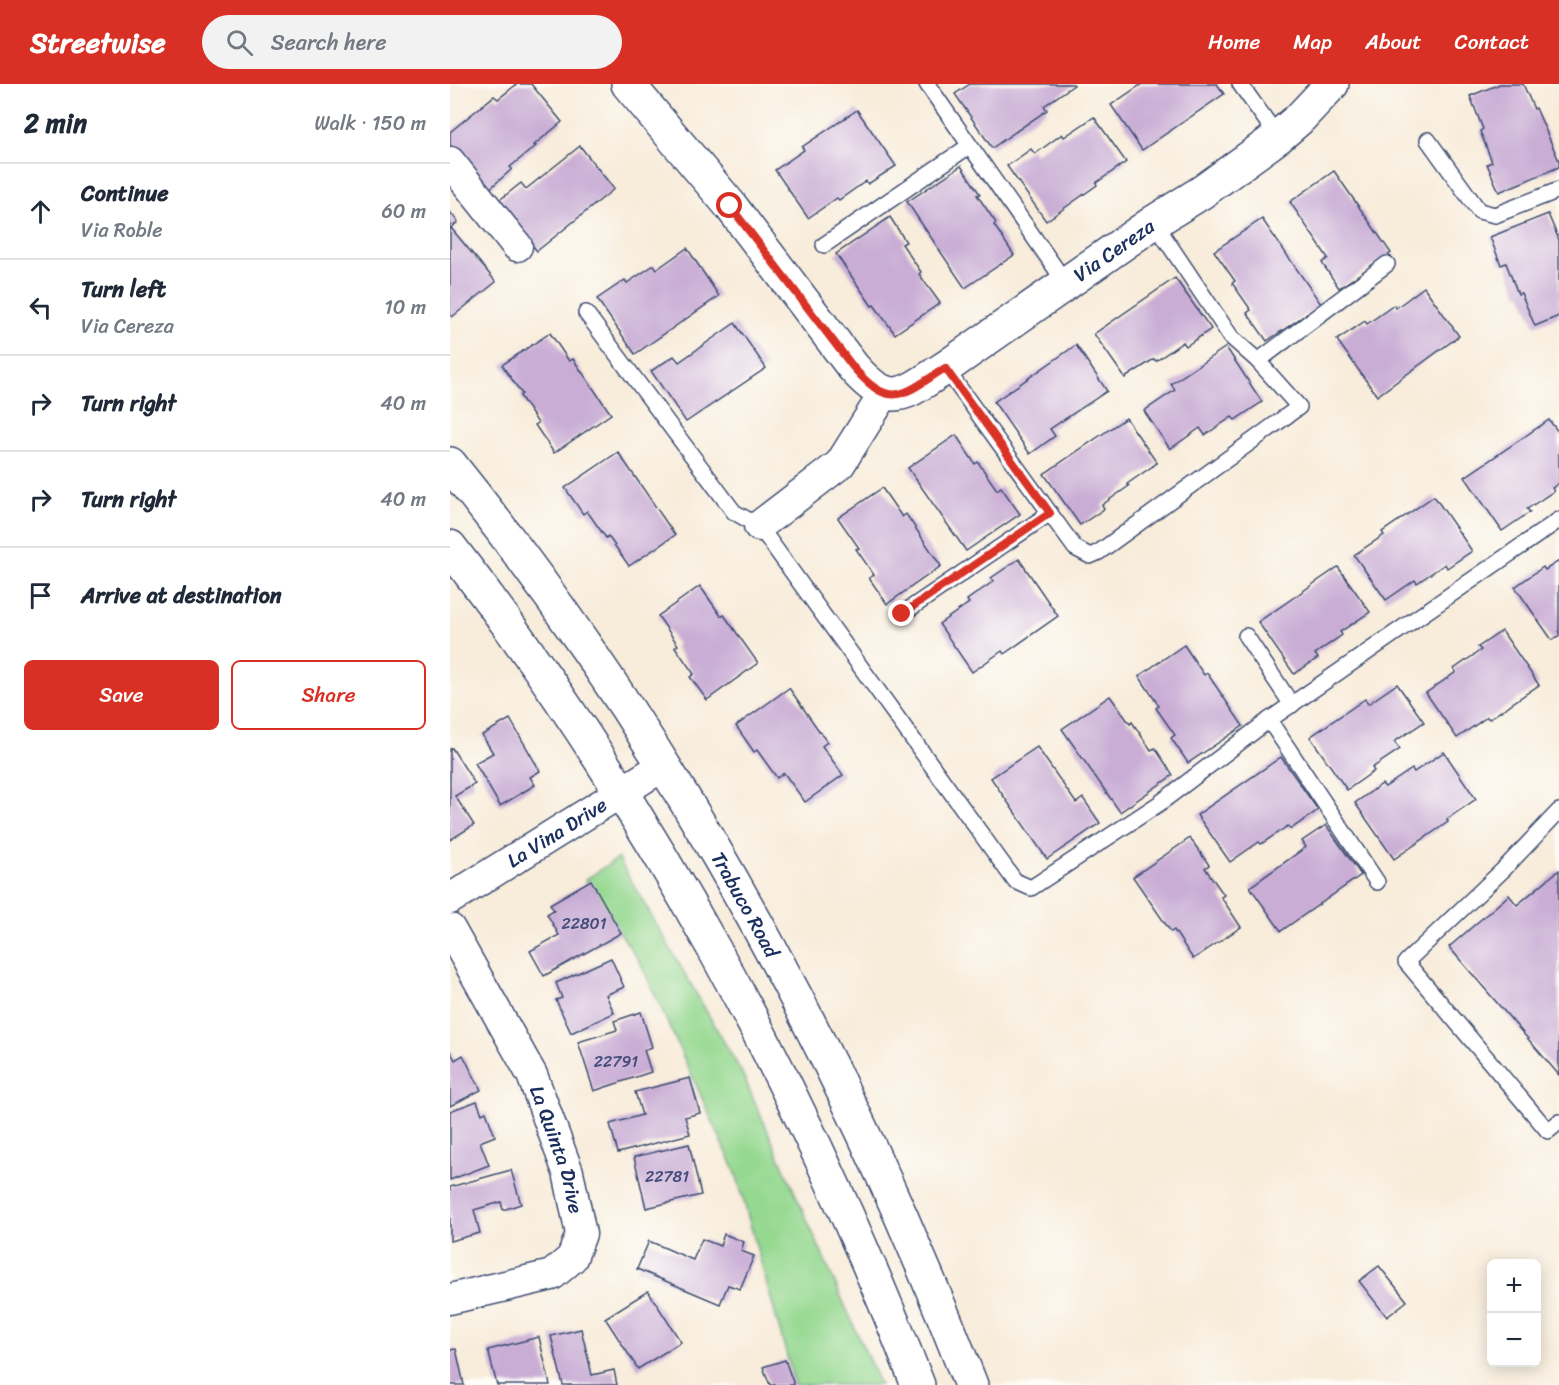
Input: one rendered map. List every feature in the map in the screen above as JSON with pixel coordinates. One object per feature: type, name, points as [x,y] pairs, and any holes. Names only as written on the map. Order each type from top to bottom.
[{"type":"main road","points":[[628,84],[730,206],[867,384],[884,394]]},
{"type":"main road","name":"Via Cereza","points":[[884,394],[898,394],[911,389],[945,368],[1154,222],[1202,192],[1278,137],[1299,119],[1332,84]]},
{"type":"main road","name":"Trabuco Road","points":[[450,464],[562,614],[663,766],[709,841],[799,1000],[896,1202],[930,1279],[971,1385]]},
{"type":"main road","points":[[450,546],[550,685],[621,793],[693,913],[754,1024],[834,1186],[918,1385]]},
{"type":"street","points":[[452,169],[517,246]]},
{"type":"street","points":[[759,526],[840,464],[884,394]]},
{"type":"street","name":"La Vina Drive","points":[[450,899],[663,766]]},
{"type":"street","name":"La Quinta Drive","points":[[450,929],[532,1075],[568,1172],[581,1234],[572,1258],[552,1275],[450,1299]]},
{"type":"lane","points":[[927,84],[1066,285]]},
{"type":"lane","points":[[1240,84],[1278,137]]},
{"type":"lane","points":[[1428,140],[1479,211],[1495,216],[1559,190]]},
{"type":"lane","points":[[824,245],[969,146]]},
{"type":"lane","points":[[945,368],[1075,548],[1090,555],[1099,552],[1299,407],[1232,337],[1154,222]]},
{"type":"lane","points":[[1258,362],[1387,264]]},
{"type":"lane","points":[[586,313],[734,512],[759,526],[1015,881],[1031,888],[1160,803],[1269,720],[1559,520]]},
{"type":"lane","points":[[902,614],[1050,513]]},
{"type":"lane","points":[[1246,636],[1292,705]]},
{"type":"lane","points":[[1269,720],[1377,882]]},
{"type":"lane","points":[[1559,811],[1503,870],[1406,962],[1548,1131],[1559,1122]]},
{"type":"green space","points":[[618,858],[742,1073],[880,1385],[795,1385],[736,1173],[641,964],[585,880]]},
{"type":"building","points":[[517,84],[531,84],[562,122],[510,167],[512,169],[486,192],[450,148],[450,132],[494,96],[498,99]]},
{"type":"building","points":[[970,84],[1074,85],[1044,106],[1047,110],[992,148],[955,94]]},
{"type":"building","points":[[1142,84],[1217,84],[1224,94],[1142,150],[1111,105]]},
{"type":"building","points":[[1500,84],[1523,84],[1559,161],[1559,167],[1499,192],[1487,164],[1492,162],[1480,131],[1483,129],[1470,96]]},
{"type":"building","points":[[857,110],[896,166],[868,184],[866,181],[839,200],[837,198],[808,218],[775,170],[804,150],[802,147]]},
{"type":"building","points":[[1094,117],[1126,162],[1046,221],[1007,166],[1031,149],[1035,154],[1062,134],[1064,137]]},
{"type":"building","points":[[580,146],[614,189],[537,251],[497,202],[521,183],[526,189]]},
{"type":"building","points":[[961,166],[980,194],[977,195],[1014,255],[965,288],[907,202]]},
{"type":"building","points":[[1334,171],[1391,253],[1339,288],[1322,263],[1328,258],[1290,202]]},
{"type":"building","points":[[450,212],[458,222],[451,228],[496,282],[452,317],[450,314]]},
{"type":"building","points":[[1548,214],[1559,240],[1559,316],[1535,326],[1521,293],[1518,294],[1506,263],[1501,265],[1490,237]]},
{"type":"building","points":[[890,217],[906,242],[902,244],[921,272],[919,274],[940,303],[895,334],[874,305],[872,306],[836,254]]},
{"type":"building","points":[[1262,219],[1321,304],[1267,341],[1247,313],[1251,310],[1232,283],[1235,281],[1214,251]]},
{"type":"building","points":[[687,248],[719,296],[635,354],[597,299],[625,280],[627,283],[654,265],[657,269]]},
{"type":"building","points":[[1175,278],[1211,329],[1186,346],[1183,342],[1156,361],[1154,359],[1125,378],[1094,334]]},
{"type":"building","points":[[1424,287],[1459,336],[1377,396],[1337,340],[1365,321],[1367,324],[1394,305],[1396,308]]},
{"type":"building","points":[[735,323],[766,368],[686,422],[651,371],[674,356],[679,362]]},
{"type":"building","points":[[550,333],[569,361],[573,359],[611,414],[554,453],[535,425],[538,423],[520,396],[522,394],[502,365]]},
{"type":"building","points":[[1076,345],[1107,391],[1050,429],[1055,436],[1030,454],[994,402]]},
{"type":"building","points":[[1226,347],[1262,402],[1235,420],[1232,417],[1205,435],[1200,428],[1170,449],[1144,411],[1175,390],[1171,384]]},
{"type":"building","points":[[1126,418],[1157,463],[1102,505],[1104,509],[1080,525],[1044,474]]},
{"type":"building","points":[[1549,420],[1559,433],[1559,483],[1552,488],[1554,491],[1527,509],[1530,512],[1502,531],[1465,477]]},
{"type":"building","points":[[956,435],[975,464],[978,462],[997,490],[1001,487],[1020,514],[966,551],[908,468]]},
{"type":"building","points":[[618,452],[675,535],[629,566],[608,536],[606,538],[587,511],[583,514],[565,488]]},
{"type":"building","points":[[882,488],[902,517],[906,514],[941,566],[887,604],[869,578],[874,575],[856,549],[859,548],[838,518]]},
{"type":"building","points":[[1434,496],[1472,551],[1447,568],[1445,564],[1417,583],[1415,580],[1386,600],[1354,555],[1384,535],[1382,532]]},
{"type":"building","points":[[1019,559],[1058,616],[1004,654],[1002,651],[972,672],[939,624],[969,603],[967,600],[994,581],[991,578]]},
{"type":"building","points":[[1559,561],[1559,636],[1552,640],[1515,587],[1543,567],[1545,570]]},
{"type":"building","points":[[1338,567],[1370,612],[1340,632],[1342,635],[1315,654],[1318,658],[1294,674],[1258,622]]},
{"type":"building","points":[[700,586],[758,663],[707,700],[690,677],[694,674],[675,647],[678,645],[658,616]]},
{"type":"building","points":[[1502,631],[1539,685],[1457,738],[1426,693],[1456,672],[1454,669],[1481,650],[1478,647]]},
{"type":"building","points":[[1184,645],[1204,675],[1207,673],[1243,726],[1188,763],[1171,738],[1175,735],[1156,708],[1159,706],[1139,676]]},
{"type":"building","points":[[1397,684],[1424,722],[1394,742],[1400,749],[1372,768],[1374,771],[1347,790],[1310,737],[1365,699],[1368,704]]},
{"type":"building","points":[[789,688],[827,742],[822,746],[843,775],[805,802],[784,773],[777,778],[757,750],[754,752],[736,726]]},
{"type":"building","points":[[1110,696],[1151,750],[1155,748],[1173,775],[1120,812],[1062,729]]},
{"type":"building","points":[[510,719],[540,771],[530,777],[535,785],[500,806],[475,763],[493,753],[482,735]]},
{"type":"building","points":[[1037,747],[1076,803],[1083,798],[1100,823],[1047,859],[991,778]]},
{"type":"building","points":[[452,748],[475,784],[455,796],[474,825],[450,840],[450,749]]},
{"type":"building","points":[[1444,752],[1476,799],[1447,819],[1448,822],[1394,859],[1355,803],[1382,784],[1385,787],[1412,769],[1414,772]]},
{"type":"building","points":[[1281,757],[1318,810],[1291,829],[1288,826],[1230,862],[1197,815]]},
{"type":"building","points":[[1326,825],[1361,875],[1281,931],[1250,887],[1306,847],[1302,841]]},
{"type":"building","points":[[1190,838],[1209,865],[1205,868],[1224,895],[1221,897],[1241,927],[1193,959],[1174,930],[1171,932],[1133,877]]},
{"type":"building","points":[[1559,870],[1559,1075],[1449,947],[1509,895],[1517,905]]},
{"type":"building","points":[[591,880],[621,933],[544,976],[530,951],[559,935],[547,914],[554,910],[550,904]]},
{"type":"building","points":[[611,958],[624,987],[606,995],[614,1013],[571,1033],[556,1000],[562,998],[556,983]]},
{"type":"building","points":[[641,1012],[652,1047],[644,1050],[651,1072],[594,1091],[578,1042],[617,1030],[614,1021]]},
{"type":"building","points":[[450,1051],[455,1060],[463,1055],[481,1090],[450,1106]]},
{"type":"building","points":[[690,1078],[700,1113],[685,1117],[690,1134],[618,1153],[610,1124],[642,1115],[635,1092]]},
{"type":"building","points":[[477,1101],[482,1114],[486,1112],[495,1136],[480,1142],[489,1165],[450,1180],[450,1111]]},
{"type":"building","points":[[689,1144],[701,1195],[646,1208],[634,1157]]},
{"type":"building","points":[[511,1170],[521,1204],[503,1210],[501,1202],[474,1210],[480,1233],[450,1241],[450,1187]]},
{"type":"building","points":[[724,1234],[744,1242],[741,1251],[754,1256],[740,1289],[728,1285],[720,1304],[637,1269],[649,1241],[693,1260],[702,1239],[720,1246]]},
{"type":"building","points":[[1379,1266],[1407,1301],[1387,1317],[1359,1281]]},
{"type":"building","points":[[648,1291],[681,1342],[638,1369],[605,1318]]},
{"type":"building","points":[[581,1329],[592,1375],[614,1370],[617,1385],[563,1385],[551,1336]]},
{"type":"building","points":[[539,1337],[550,1385],[497,1385],[488,1350]]},
{"type":"building","points":[[456,1349],[464,1385],[450,1385],[450,1350]]},
{"type":"building","points":[[785,1360],[794,1385],[770,1385],[763,1367]]},
{"type":"route","points":[[730,206],[867,384],[884,394],[898,394],[911,389],[945,368],[1050,513],[902,614]]}]
